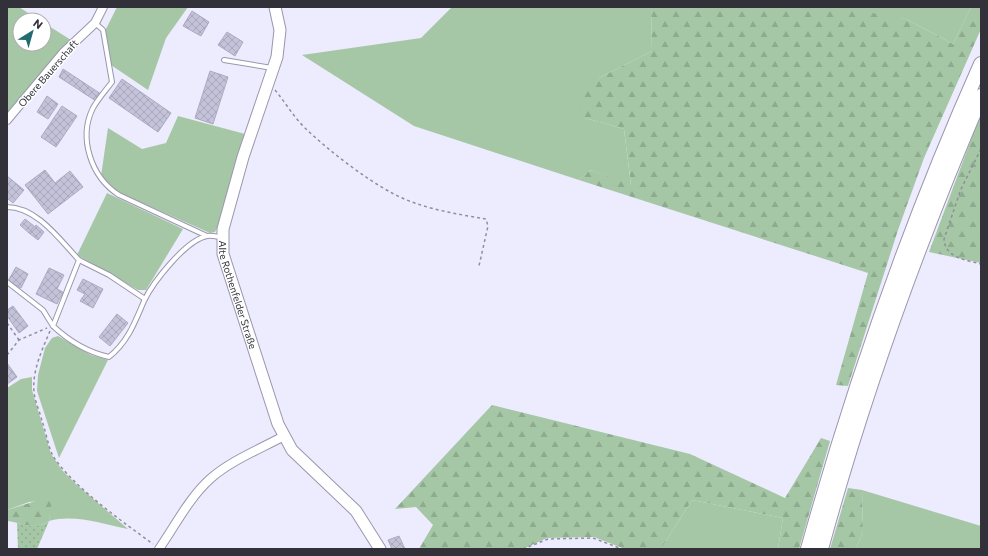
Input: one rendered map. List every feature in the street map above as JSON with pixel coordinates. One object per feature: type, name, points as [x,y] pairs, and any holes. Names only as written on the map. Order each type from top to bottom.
[{"type":"highway","points":[[808,549],[842,433],[881,316],[930,185],[981,64]]},
{"type":"highway","points":[[821,549],[847,459],[892,322],[938,198],[981,96]]},
{"type":"street","name":"Obere Bauerschaft","points":[[7,120],[63,53],[95,23],[103,7]]},
{"type":"street","name":"Alte Rothenfelder Straße","points":[[275,7],[280,30],[277,57],[267,84],[224,221],[223,254],[278,424],[284,436],[292,450],[302,462],[356,511],[380,549]]},
{"type":"street","points":[[160,549],[199,491],[210,479],[226,468],[284,436]]},
{"type":"lane","points":[[95,23],[103,30],[112,82],[93,108],[87,129],[87,148],[94,166],[107,185],[119,195],[207,236],[223,237]]},
{"type":"lane","points":[[224,60],[273,68]]},
{"type":"lane","points":[[7,207],[15,207],[33,216],[49,228],[78,260],[109,275],[145,299]]},
{"type":"lane","points":[[7,282],[43,310],[53,326],[68,340],[99,355],[109,357],[119,349],[127,337],[145,299],[182,249],[207,236]]},
{"type":"lane","points":[[53,326],[78,260]]},
{"type":"path","points":[[267,84],[276,90],[285,105],[305,128],[353,167],[393,194],[439,211],[486,219],[488,226],[479,266]]},
{"type":"path","points":[[981,149],[961,189],[944,239],[944,246],[952,255],[981,264]]},
{"type":"path","points":[[7,323],[19,340]]},
{"type":"path","points":[[7,355],[19,340],[37,331],[53,326]]},
{"type":"path","points":[[53,326],[42,349],[34,376],[34,393],[52,454],[76,483],[130,527],[160,549]]},
{"type":"path","points":[[523,549],[548,539],[593,538],[622,549]]},
{"type":"green space","points":[[7,7],[19,7],[27,12],[12,12],[12,52],[52,52],[52,28],[71,40],[7,116]]},
{"type":"green space","points":[[117,7],[188,7],[166,38],[148,90],[111,65],[105,31]]},
{"type":"green space","points":[[452,7],[651,7],[652,51],[599,78],[585,118],[624,129],[631,186],[590,170],[579,180],[414,126],[302,55],[421,38]]},
{"type":"green space","points":[[651,7],[845,8],[906,19],[953,44],[971,7],[981,7],[981,29],[924,158],[898,230],[848,386],[836,385],[868,273],[579,180],[590,170],[631,185],[624,129],[585,118],[578,101],[599,78],[652,51]]},
{"type":"green space","points":[[790,7],[971,7],[953,44],[906,19]]},
{"type":"green space","points":[[981,113],[981,263],[929,252]]},
{"type":"green space","points":[[178,116],[245,134],[220,223],[215,232],[210,233],[120,193],[101,176],[108,128],[142,149],[166,143]]},
{"type":"green space","points":[[107,193],[183,229],[146,290],[138,290],[77,255]]},
{"type":"green space","points":[[58,336],[91,355],[108,360],[59,458],[37,391],[38,375],[45,348],[52,338]]},
{"type":"green space","points":[[32,377],[32,390],[51,454],[62,470],[77,485],[128,529],[79,519],[59,519],[49,521],[51,500],[29,502],[7,510],[7,388],[21,379]]},
{"type":"green space","points":[[492,405],[690,454],[785,498],[821,438],[830,441],[799,549],[778,549],[783,518],[692,500],[661,549],[625,549],[594,537],[547,538],[523,549],[419,549],[433,525],[416,507],[395,509]]},
{"type":"green space","points":[[848,488],[862,490],[863,532],[856,549],[830,549]]},
{"type":"green space","points":[[862,490],[981,526],[981,549],[856,549],[863,532]]},
{"type":"green space","points":[[39,500],[52,500],[49,521],[38,526],[28,526],[7,521],[7,510]]},
{"type":"green space","points":[[692,500],[783,518],[778,549],[661,549]]},
{"type":"green space","points":[[49,521],[37,549],[18,549],[17,523],[34,526],[41,525]]},
{"type":"building","points":[[192,11],[209,22],[201,36],[183,26]]},
{"type":"building","points":[[227,32],[243,42],[235,56],[218,45]]},
{"type":"building","points":[[63,69],[101,94],[96,101],[59,77]]},
{"type":"building","points":[[210,71],[228,77],[213,124],[195,118]]},
{"type":"building","points":[[122,79],[171,113],[158,132],[109,98]]},
{"type":"building","points":[[47,96],[58,104],[48,119],[37,112]]},
{"type":"building","points":[[62,106],[77,116],[56,147],[41,137]]},
{"type":"building","points":[[45,170],[55,183],[70,171],[83,187],[48,214],[25,185]]},
{"type":"building","points":[[7,176],[24,190],[13,203],[7,198]]},
{"type":"building","points":[[25,219],[34,226],[29,233],[20,225]]},
{"type":"building","points":[[36,225],[44,232],[38,240],[29,233]]},
{"type":"building","points":[[16,267],[28,274],[21,288],[8,281]]},
{"type":"building","points":[[49,268],[64,275],[57,289],[63,292],[57,304],[36,294]]},
{"type":"building","points":[[83,279],[103,289],[93,308],[80,301],[85,294],[77,290]]},
{"type":"building","points":[[13,306],[28,326],[19,333],[7,316],[7,310]]},
{"type":"building","points":[[117,314],[128,323],[110,346],[99,337]]},
{"type":"building","points":[[7,363],[17,377],[7,384]]},
{"type":"building","points":[[399,536],[405,549],[392,549],[388,540]]}]
